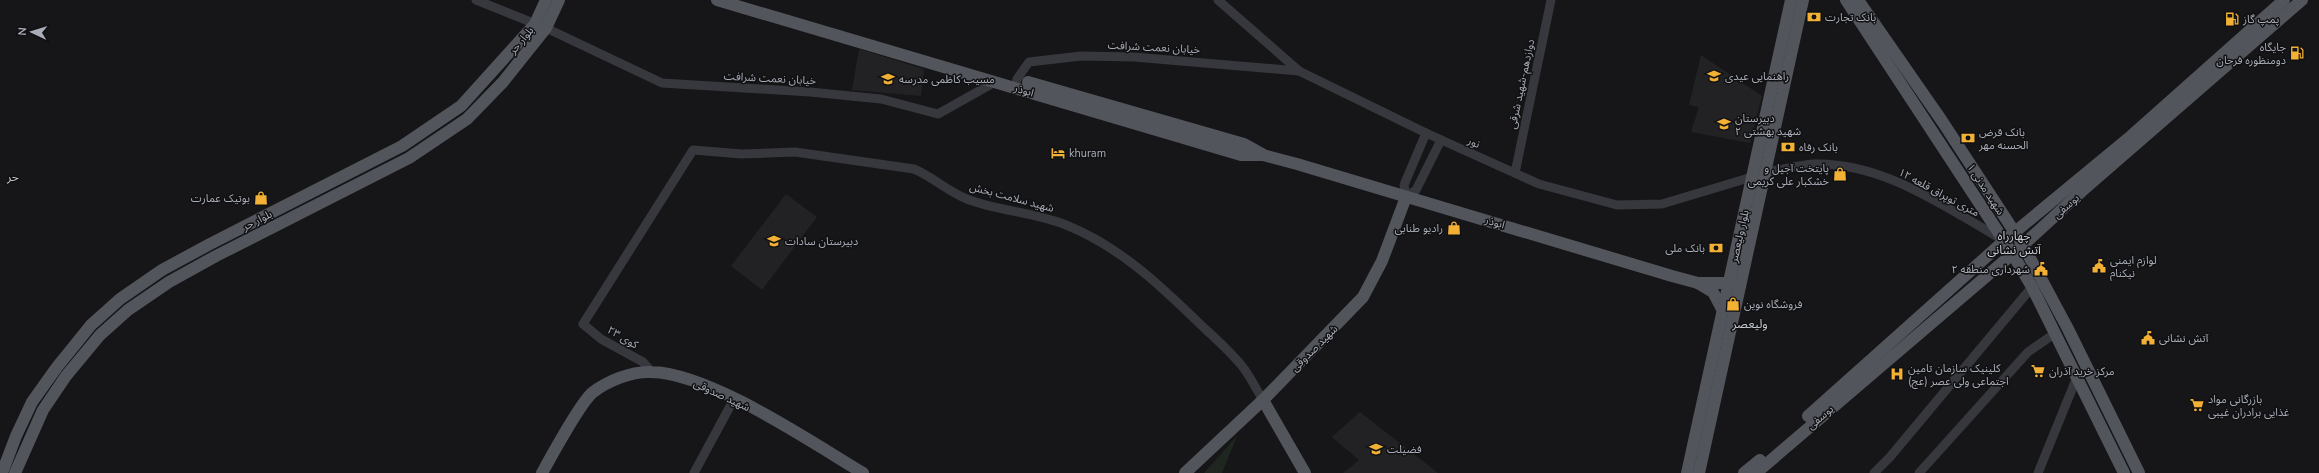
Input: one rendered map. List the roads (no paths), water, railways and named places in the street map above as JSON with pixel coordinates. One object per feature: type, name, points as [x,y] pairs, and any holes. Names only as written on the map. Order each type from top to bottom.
[{"type":"main road","name":"بلوار حر","points":[[2,473],[16,436],[36,397],[57,367],[91,325],[120,299],[162,270],[402,146],[466,102],[540,26],[546,0]]},
{"type":"main road","name":"بلوار حر","points":[[15,473],[43,410],[66,376],[100,335],[128,310],[169,282],[216,256],[409,158],[467,120],[503,82],[559,0]]},
{"type":"main road","name":"ابوذر","points":[[717,0],[995,82],[1016,83]]},
{"type":"main road","name":"ابوذر","points":[[747,0],[1016,83],[1240,155],[1263,155],[1698,283],[1728,282]]},
{"type":"main road","name":"بلوار ولیعصر","points":[[1687,473],[1791,0]]},
{"type":"main road","name":"بلوار ولیعصر","points":[[1699,473],[1803,0]]},
{"type":"main road","name":"شهید مدنی ۱","points":[[1846,0],[1917,111],[2012,253],[2032,287],[2124,473]]},
{"type":"main road","name":"شهید مدنی ۱","points":[[1858,0],[1930,104],[2023,245],[2067,327],[2139,473]]},
{"type":"main road","name":"یوسفی","points":[[1744,473],[1896,345],[2023,245],[2078,187],[2131,136],[2284,0]]},
{"type":"main road","name":"یوسفی","points":[[1756,473],[1896,345],[2014,232],[2078,187],[2161,124],[2302,0]]},
{"type":"main road","points":[[1917,111],[1930,104]]},
{"type":"main road","points":[[402,146],[409,158]]},
{"type":"main road","points":[[1752,177],[1766,172]]},
{"type":"main road","name":"شهید صدوقی","points":[[1185,473],[1263,400],[1363,297],[1382,261],[1406,197]]},
{"type":"main road","points":[[1728,282],[1740,286]]},
{"type":"main road","points":[[1698,283],[1713,292],[1723,311]]},
{"type":"main road","points":[[2054,334],[2067,327]]},
{"type":"main road","points":[[2066,356],[2078,350]]},
{"type":"main road","name":"شهید صدوقی","points":[[542,473],[579,410],[591,394],[609,382],[650,371],[683,377],[734,399],[863,473]]},
{"type":"main road","points":[[1263,400],[1305,473]]},
{"type":"street","name":"خیابان نعمت شرافت","points":[[476,0],[540,26],[662,83],[796,91],[881,99],[938,114],[995,82]]},
{"type":"street","name":"نور","points":[[1218,0],[1299,71],[1426,133],[1539,184],[1617,205],[1662,204],[1693,196],[1752,177]]},
{"type":"street","name":"دوازدهم-شهید شرقی","points":[[1515,173],[1551,0]]},
{"type":"street","name":"خیابان نعمت شرافت","points":[[1016,83],[1029,62],[1081,56],[1174,59],[1299,71]]},
{"type":"street","points":[[1426,133],[1404,185],[1406,197],[1416,190],[1441,140]]},
{"type":"street","name":"کوی ۲۳","points":[[650,371],[643,362],[601,339],[583,324],[693,150]]},
{"type":"street","name":"شهید سلامت بخش","points":[[693,150],[742,154],[795,152],[914,169],[929,175],[944,188],[968,199],[1066,225],[1097,239],[1126,258],[1165,291],[1242,366],[1263,400]]},
{"type":"street","name":"۱۲ متری توپراق قلعه","points":[[1766,172],[1813,164],[1858,169],[1901,184],[2004,241]]},
{"type":"street","points":[[1874,473],[1890,457],[2032,287]]},
{"type":"street","points":[[1919,473],[2028,352],[2054,334]]},
{"type":"street","points":[[2038,473],[2077,377]]},
{"type":"street","points":[[694,473],[734,399]]},
{"type":"place","name":"بانک تجارت","points":[[1814,17]]},
{"type":"place","name":"پمپ گاز","points":[[2232,19]]},
{"type":"place","name":"جایگاه دومنظوره فرحان","points":[[2297,53]]},
{"type":"place","name":"راهنمایی عیدی","points":[[1714,76]]},
{"type":"place","name":"مسیب کاظمی مدرسه","points":[[888,79]]},
{"type":"place","name":"دبیرستان شهید بهشتی ۲","points":[[1724,124]]},
{"type":"place","name":"بانک قرض الحسنه مهر","points":[[1968,138]]},
{"type":"place","name":"بانک رفاه","points":[[1788,147]]},
{"type":"place","name":"khuram","points":[[1058,153]]},
{"type":"place","name":"پایتخت آجیل و خشکبار علی کریمی","points":[[1840,174]]},
{"type":"place","name":"بوتیک عمارت","points":[[261,198]]},
{"type":"place","name":"رادیو طنابی","points":[[1454,228]]},
{"type":"place","name":"دبیرستان سادات","points":[[774,241]]},
{"type":"place","name":"بانک ملی","points":[[1716,248]]},
{"type":"place","name":"لوازم ایمنی نیکنام","points":[[2099,266]]},
{"type":"place","name":"شهرداری منطقه ۲","points":[[2041,269]]},
{"type":"place","name":"فروشگاه نوین","points":[[1733,304]]},
{"type":"place","name":"آتش نشانی","points":[[2148,338]]},
{"type":"place","name":"مرکز خرید آذران","points":[[2038,371]]},
{"type":"place","name":"کلینیک سازمان تامین اجتماعی ولی عصر (عج)","points":[[1897,374]]},
{"type":"place","name":"بازرگانی مواد غذایی برادران غیبی","points":[[2197,405]]},
{"type":"place","name":"فضیلت","points":[[1376,449]]},
{"type":"district","name":"حر","points":[[13,177]]},
{"type":"district","name":"چهارراه آتش نشانی","points":[[2014,243]]},
{"type":"district","name":"ولیعصر","points":[[1750,324]]}]
